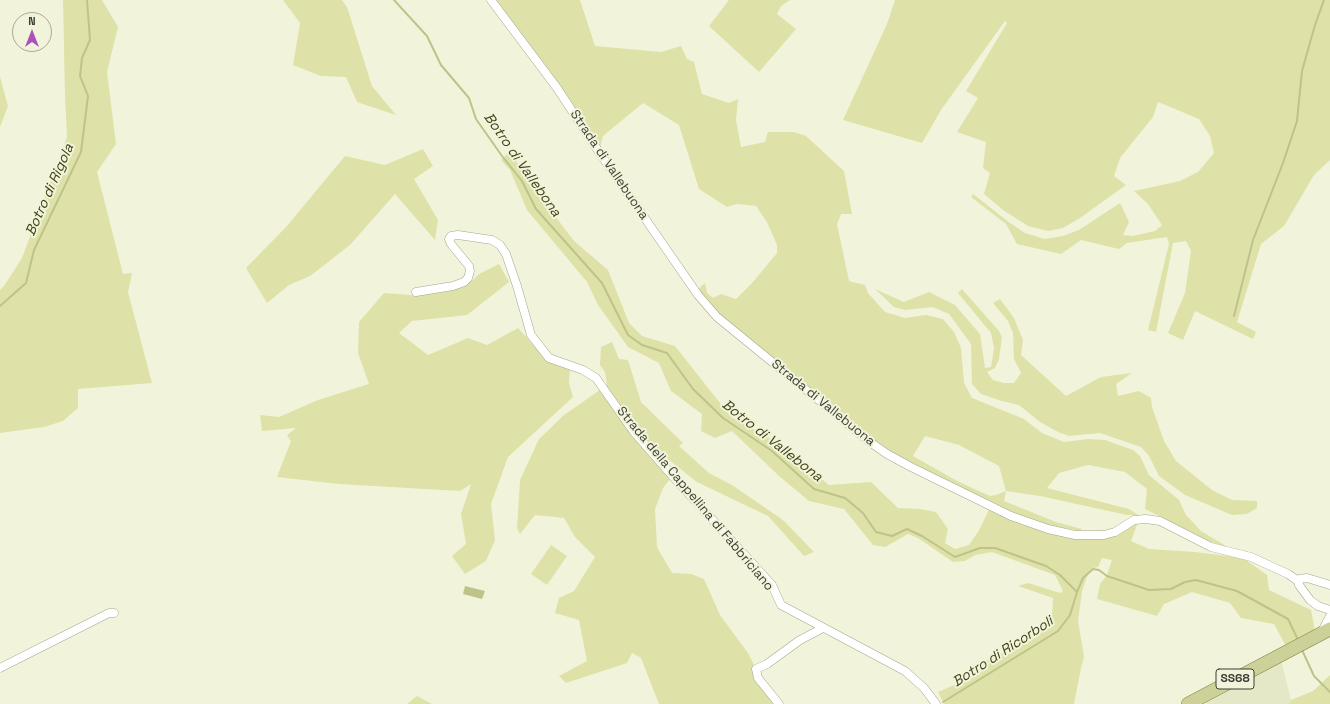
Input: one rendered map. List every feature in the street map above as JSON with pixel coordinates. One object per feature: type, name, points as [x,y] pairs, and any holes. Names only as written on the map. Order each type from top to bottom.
[{"type":"main road","name":"SS68","points":[[1188,704],[1325,631]]},
{"type":"street","name":"Strada di Vallebuona","points":[[491,0],[557,88],[599,152],[698,295],[717,317],[870,442],[899,460],[937,480],[1011,516],[1048,529],[1075,534],[1104,534],[1115,532],[1134,520],[1146,519],[1160,521],[1211,547],[1251,557],[1288,574],[1298,581]]},
{"type":"street","name":"Strada della Cappellina di Fabbriciano","points":[[416,292],[458,285],[468,278],[470,271],[469,266],[450,244],[449,239],[452,236],[458,235],[492,240],[500,245],[506,254],[531,335],[549,358],[583,370],[596,378],[634,432],[772,585],[781,605],[905,671],[924,688],[935,703]]},
{"type":"street","points":[[1330,585],[1307,578],[1300,579],[1298,581],[1299,585],[1310,600],[1318,606],[1330,610]]},
{"type":"street","points":[[0,668],[109,613],[114,613]]},
{"type":"street","points":[[1325,631],[1330,616]]},
{"type":"street","points":[[779,704],[758,678],[756,669],[767,664],[800,640],[823,628]]},
{"type":"shaded area","points":[[63,0],[102,0],[118,27],[107,72],[116,144],[97,172],[123,274],[132,273],[128,292],[152,383],[78,389],[78,408],[63,421],[44,427],[0,433],[0,290],[22,258],[67,137]]},
{"type":"shaded area","points":[[283,0],[342,0],[347,7],[372,86],[396,115],[357,102],[346,77],[321,76],[293,65],[300,23]]},
{"type":"shaded area","points":[[495,0],[580,0],[595,46],[661,52],[681,46],[687,59],[694,62],[702,94],[729,103],[738,99],[736,120],[741,147],[765,142],[768,132],[794,132],[806,136],[844,171],[852,214],[841,214],[837,224],[849,281],[865,285],[868,293],[885,312],[905,318],[926,315],[943,319],[954,332],[961,348],[964,383],[972,398],[1024,419],[1042,433],[1064,442],[1088,439],[1105,440],[1133,450],[1140,456],[1149,475],[1179,500],[1186,515],[1201,531],[1231,549],[1209,541],[1145,509],[1147,489],[1125,472],[1088,465],[1059,473],[1047,488],[1129,509],[1138,515],[1127,515],[1040,496],[1006,491],[1004,501],[1056,522],[1082,529],[1080,531],[1045,524],[1019,515],[904,460],[866,434],[832,405],[757,346],[712,307],[698,289],[705,283],[707,293],[713,298],[721,294],[736,299],[753,282],[777,253],[777,245],[767,222],[756,206],[737,204],[727,207],[699,189],[679,125],[643,103],[603,136],[599,152]],"holes":[[[925,436],[959,445],[999,466],[1006,491],[990,496],[959,482],[913,456]]]},
{"type":"shaded area","points":[[729,0],[790,0],[781,6],[777,14],[796,29],[759,72],[709,26]]},
{"type":"shaded area","points":[[895,0],[1330,0],[1330,160],[1314,175],[1284,226],[1261,244],[1237,322],[1256,332],[1253,339],[1195,311],[1183,340],[1168,333],[1185,293],[1191,251],[1186,241],[1173,243],[1156,332],[1148,330],[1169,244],[1167,237],[1127,243],[1119,249],[1081,240],[1061,254],[1017,244],[1006,224],[971,197],[973,194],[1025,233],[1045,239],[1063,236],[1079,230],[1120,203],[1129,222],[1123,235],[1133,236],[1155,231],[1162,225],[1148,204],[1134,191],[1180,181],[1198,172],[1214,153],[1210,136],[1199,119],[1158,102],[1153,117],[1120,158],[1114,176],[1126,185],[1080,218],[1063,228],[1048,231],[1028,226],[1003,210],[984,194],[990,173],[983,168],[986,142],[957,132],[978,98],[966,91],[1007,23],[1005,21],[941,110],[922,143],[843,120],[887,24]]},
{"type":"shaded area","points":[[0,77],[8,106],[0,127]]},
{"type":"shaded area","points":[[423,149],[433,166],[414,179],[438,220],[435,240],[395,194],[350,245],[310,276],[289,285],[267,303],[246,268],[287,226],[345,156],[385,165]]},
{"type":"shaded area","points":[[507,154],[516,160],[523,174],[574,241],[608,270],[629,323],[642,336],[675,346],[731,417],[775,441],[829,485],[871,482],[898,508],[920,509],[936,512],[948,529],[945,543],[955,549],[969,545],[978,532],[989,510],[1014,521],[1048,531],[1123,532],[1138,522],[1131,541],[1149,549],[1195,552],[1243,558],[1267,575],[1269,590],[1311,610],[1315,631],[1286,646],[1274,624],[1241,618],[1230,603],[1192,592],[1164,604],[1157,616],[1097,599],[1100,584],[1107,575],[1112,560],[1102,558],[1098,567],[1089,571],[1082,591],[1078,621],[1084,657],[1074,704],[944,704],[938,692],[980,674],[983,662],[1033,638],[1052,617],[1053,598],[1018,586],[1028,583],[1060,593],[1063,591],[1055,575],[992,552],[975,555],[965,561],[953,562],[918,538],[908,534],[885,547],[873,545],[844,509],[809,501],[779,476],[732,431],[715,438],[701,431],[702,414],[671,391],[659,363],[628,347],[598,305],[587,282],[527,210],[510,170],[501,160]]},
{"type":"shaded area","points":[[499,264],[509,282],[467,315],[412,321],[399,333],[428,355],[468,338],[487,345],[518,328],[544,357],[570,368],[569,383],[573,397],[508,457],[491,504],[495,540],[486,561],[465,574],[452,556],[466,544],[461,514],[471,484],[460,491],[339,484],[277,477],[291,441],[287,435],[296,428],[262,431],[260,415],[279,417],[318,400],[369,384],[358,353],[359,322],[384,293],[411,295],[446,292],[463,286],[479,274]]},
{"type":"shaded area","points":[[875,289],[904,302],[929,292],[955,305],[980,334],[985,368],[991,367],[994,348],[991,333],[958,293],[962,289],[999,331],[1002,337],[999,359],[995,368],[987,372],[993,380],[1004,383],[1014,383],[1021,373],[1014,359],[1013,333],[1008,321],[993,303],[1000,299],[1014,318],[1023,340],[1021,355],[1066,396],[1101,377],[1132,373],[1116,384],[1118,396],[1139,391],[1151,398],[1152,407],[1164,441],[1176,461],[1212,490],[1232,500],[1257,501],[1257,508],[1247,514],[1232,515],[1185,495],[1159,476],[1149,456],[1141,447],[1100,433],[1069,436],[1040,422],[1019,405],[981,394],[972,384],[971,344],[949,314],[933,307],[905,310],[894,307]]},
{"type":"shaded area","points":[[612,342],[619,359],[628,360],[641,402],[683,443],[679,446],[709,473],[732,485],[783,520],[814,552],[804,556],[768,516],[697,482],[659,452],[650,456],[671,478],[663,488],[655,509],[657,547],[672,573],[691,574],[704,579],[720,615],[748,653],[774,704],[659,704],[641,658],[632,653],[627,663],[566,683],[559,676],[587,661],[579,620],[555,613],[559,598],[574,591],[595,557],[575,537],[564,518],[535,515],[520,534],[517,528],[520,480],[539,439],[564,415],[607,385],[605,372],[600,365],[601,347]]},
{"type":"shaded area","points":[[551,545],[567,556],[547,585],[531,574]]},
{"type":"shaded area","points":[[465,586],[485,591],[482,599],[463,594]]},
{"type":"shaded area","points":[[1279,651],[1291,700],[1289,704],[1207,704],[1200,694]]},
{"type":"shaded area","points":[[1330,675],[1330,704],[1289,704],[1291,700],[1313,691]]},
{"type":"shaded area","points":[[417,696],[432,704],[407,704]]},
{"type":"waterway","name":"Botro di Rigola","points":[[0,306],[26,283],[34,250],[81,152],[88,96],[80,76],[82,58],[90,40],[87,0]]},
{"type":"waterway","name":"Botro di Vallebona","points":[[394,0],[427,36],[441,65],[469,98],[476,119],[522,181],[536,209],[602,283],[628,335],[642,345],[667,353],[693,389],[723,418],[772,451],[814,489],[845,498],[863,513],[876,532],[892,536],[907,529],[922,536],[955,557],[980,548],[995,548],[1046,566],[1060,575],[1077,592],[1083,578],[1093,569],[1099,570],[1107,576],[1149,590],[1171,589],[1185,582],[1196,580],[1237,591],[1288,619],[1298,640]]},
{"type":"waterway","points":[[1234,316],[1253,240],[1283,163],[1297,121],[1302,71],[1324,0]]},
{"type":"waterway","name":"Botro di Ricorboli","points":[[943,702],[1058,631],[1070,615],[1077,592]]},
{"type":"waterway","name":"Botro di Vallebona","points":[[1302,650],[1314,676],[1330,692]]}]
